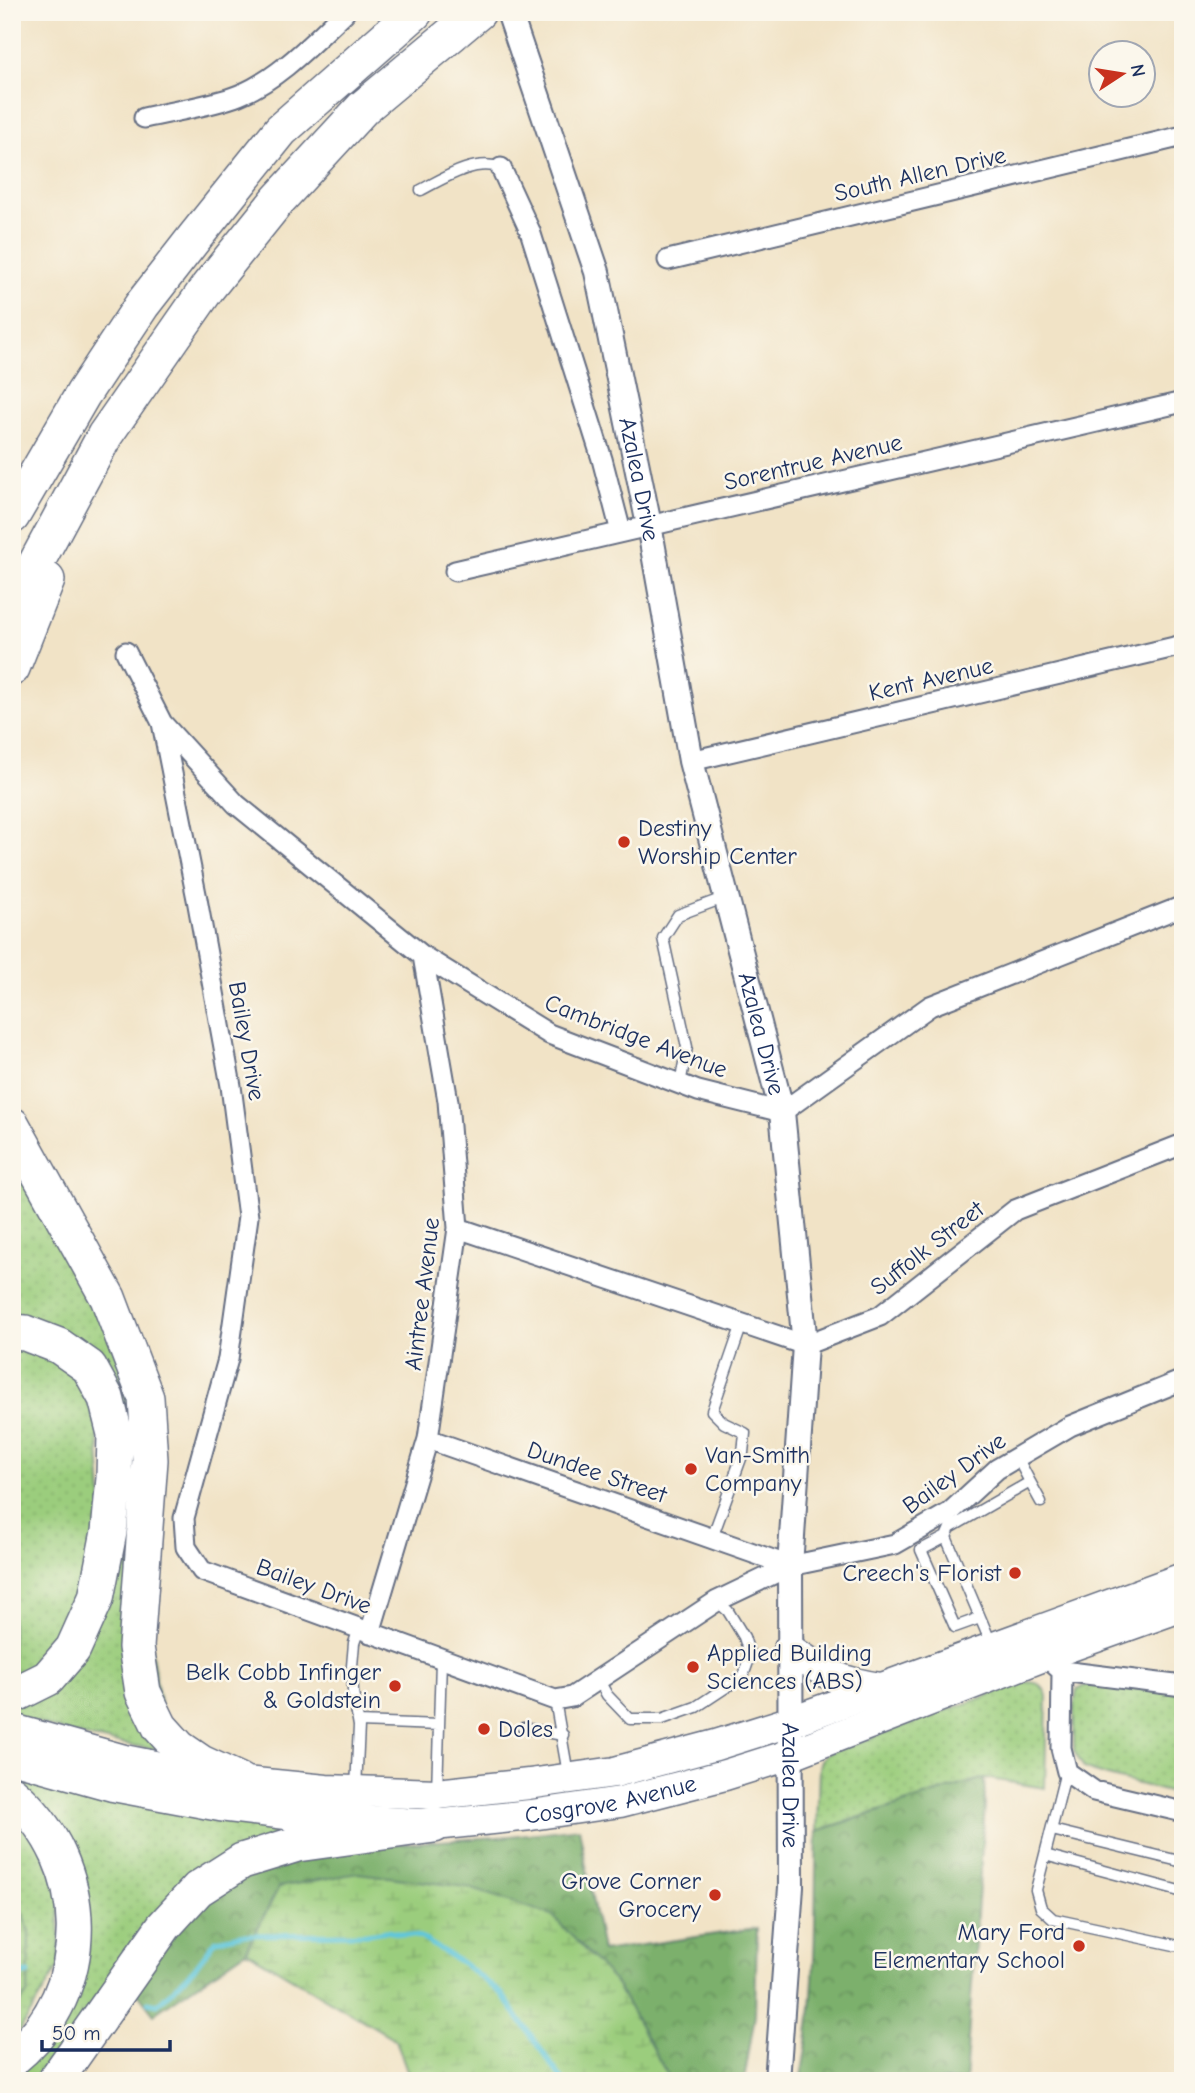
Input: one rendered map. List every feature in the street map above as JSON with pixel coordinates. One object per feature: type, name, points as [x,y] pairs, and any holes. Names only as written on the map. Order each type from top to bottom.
[{"type":"highway","points":[[12,516],[83,394],[142,305],[194,237],[281,130],[415,12]]},
{"type":"highway","points":[[12,608],[105,435],[208,286],[278,200],[363,108],[478,12]]},
{"type":"highway","points":[[12,668],[105,435]]},
{"type":"highway","points":[[12,1125],[108,1298],[146,1398],[150,1460],[136,1647],[143,1692],[160,1727],[179,1748],[201,1763],[240,1781]]},
{"type":"highway","points":[[12,1332],[25,1333],[59,1346],[89,1367],[106,1398],[115,1434],[109,1532],[96,1598],[73,1649],[48,1678],[12,1696]]},
{"type":"highway","points":[[12,1794],[43,1825],[61,1859],[72,1901],[75,1947],[66,1984],[50,2018],[12,2059]]},
{"type":"highway","points":[[55,2081],[163,1926],[198,1889],[242,1861],[436,1809]]},
{"type":"main road","name":"Cosgrove Avenue","points":[[12,1729],[124,1760],[240,1781],[356,1791],[436,1809],[569,1778],[628,1768],[716,1745],[789,1722],[1183,1578]]},
{"type":"main road","name":"Cosgrove Avenue","points":[[12,1758],[113,1786],[220,1806],[319,1818],[436,1809],[531,1815],[620,1802],[725,1775],[789,1755],[1054,1663],[1183,1606]]},
{"type":"main road","points":[[789,1649],[826,1674],[849,1684],[882,1688]]},
{"type":"street","points":[[144,117],[238,95],[265,81],[308,47],[345,12]]},
{"type":"street","name":"Azalea Drive","points":[[509,12],[597,272],[649,525],[691,761],[782,1112],[804,1345],[790,1566],[791,1887],[777,2081]]},
{"type":"street","name":"South Allen Drive","points":[[668,260],[1183,136]]},
{"type":"street","points":[[501,168],[530,231],[602,459],[621,532]]},
{"type":"street","name":"Sorentrue Avenue","points":[[455,571],[1183,402]]},
{"type":"street","name":"Kent Avenue","points":[[691,761],[1183,645]]},
{"type":"street","name":"Cambridge Avenue","points":[[126,652],[162,723],[236,804],[423,956],[549,1034],[698,1091],[782,1112]]},
{"type":"street","name":"Bailey Drive","points":[[162,723],[228,1073],[248,1217],[228,1359],[184,1518],[186,1547],[202,1572],[555,1700],[572,1696],[717,1601],[790,1566],[895,1544],[915,1543],[997,1469],[1070,1426],[1183,1380]]},
{"type":"street","points":[[782,1112],[930,1006],[1183,906]]},
{"type":"street","name":"Aintree Avenue","points":[[364,1631],[428,1439],[458,1228],[448,1101],[423,956]]},
{"type":"street","name":"Suffolk Street","points":[[804,1345],[880,1317],[1015,1210],[1183,1144]]},
{"type":"street","points":[[458,1228],[804,1345]]},
{"type":"street","name":"Dundee Street","points":[[428,1439],[790,1566]]},
{"type":"street","points":[[1183,1686],[1054,1663],[1061,1748],[1066,1770],[1094,1791],[1183,1812]]},
{"type":"lane","points":[[421,190],[472,167],[490,164],[501,168]]},
{"type":"lane","points":[[680,1084],[687,1047],[663,938],[678,915],[726,897]]},
{"type":"lane","points":[[712,1538],[743,1453],[745,1433],[724,1423],[712,1411],[742,1324]]},
{"type":"lane","points":[[1017,1457],[1041,1502]]},
{"type":"lane","points":[[993,1647],[946,1537],[950,1528],[1030,1482]]},
{"type":"lane","points":[[946,1537],[915,1543],[955,1627],[980,1618]]},
{"type":"lane","points":[[598,1679],[607,1695],[630,1719],[662,1719],[696,1707],[743,1676],[750,1656],[744,1637],[728,1611],[717,1601]]},
{"type":"lane","points":[[356,1791],[359,1722],[353,1692],[352,1666],[354,1643],[364,1631]]},
{"type":"lane","points":[[436,1809],[441,1660]]},
{"type":"lane","points":[[555,1700],[569,1778]]},
{"type":"lane","points":[[359,1722],[439,1725]]},
{"type":"lane","points":[[523,1728],[563,1735]]},
{"type":"lane","points":[[1066,1770],[1036,1890],[1041,1908],[1054,1919],[1179,1946],[1183,1943]]},
{"type":"lane","points":[[1052,1830],[1183,1862]]},
{"type":"lane","points":[[1045,1855],[1183,1892]]},
{"type":"green space","points":[[12,1143],[80,1265],[133,1394],[134,1545],[168,1752],[80,1736],[12,1715],[12,1704],[110,1586],[113,1396],[12,1318]]},
{"type":"green space","points":[[12,1339],[51,1354],[84,1388],[98,1432],[103,1515],[74,1619],[54,1653],[12,1682]]},
{"type":"green space","points":[[1025,1682],[1039,1684],[1047,1696],[1045,1788],[984,1778],[817,1831],[819,1768],[821,1759],[826,1754]]},
{"type":"green space","points":[[1090,1684],[1183,1693],[1183,1796],[1084,1768],[1074,1751],[1074,1709],[1077,1689]]},
{"type":"green space","points":[[984,1778],[985,1804],[965,2081],[800,2081],[810,2019],[817,1831]]},
{"type":"green space","points":[[20,1782],[281,1827],[280,1835],[41,2081],[12,2081],[12,2072],[84,1955]]},
{"type":"green space","points":[[12,1806],[43,1847],[59,1897],[60,1964],[12,2044],[12,2011],[28,1992],[29,1931],[12,1886]]},
{"type":"green space","points":[[579,1828],[602,1951],[757,1928],[755,2015],[744,2081],[671,2081],[614,1981],[279,1887],[246,1951],[154,2014],[134,1988],[191,1908],[230,1877],[299,1851],[511,1836]]},
{"type":"green space","points":[[358,1873],[466,1887],[552,1915],[614,1981],[671,2081],[411,2081],[396,2040],[246,1951],[279,1887]]},
{"type":"green space","points":[[12,1886],[29,1931],[28,1993],[12,2011]]},
{"type":"waterway","points":[[148,2002],[158,2004],[194,1969],[216,1940],[241,1935],[367,1934],[386,1931],[420,1937],[462,1963],[502,1994],[563,2081]]},
{"type":"waterway","points":[[12,1976],[29,1973]]},
{"type":"place","name":"Destiny Worship Center","points":[[624,842]]},
{"type":"place","name":"Van-Smith Company","points":[[691,1469]]},
{"type":"place","name":"Creech's Florist","points":[[1015,1573]]},
{"type":"place","name":"Applied Building Sciences (ABS)","points":[[693,1667]]},
{"type":"place","name":"Belk Cobb Infinger & Goldstein","points":[[395,1686]]},
{"type":"place","name":"Doles","points":[[484,1729]]},
{"type":"place","name":"Grove Corner Grocery","points":[[715,1895]]},
{"type":"place","name":"Mary Ford Elementary School","points":[[1079,1946]]}]
